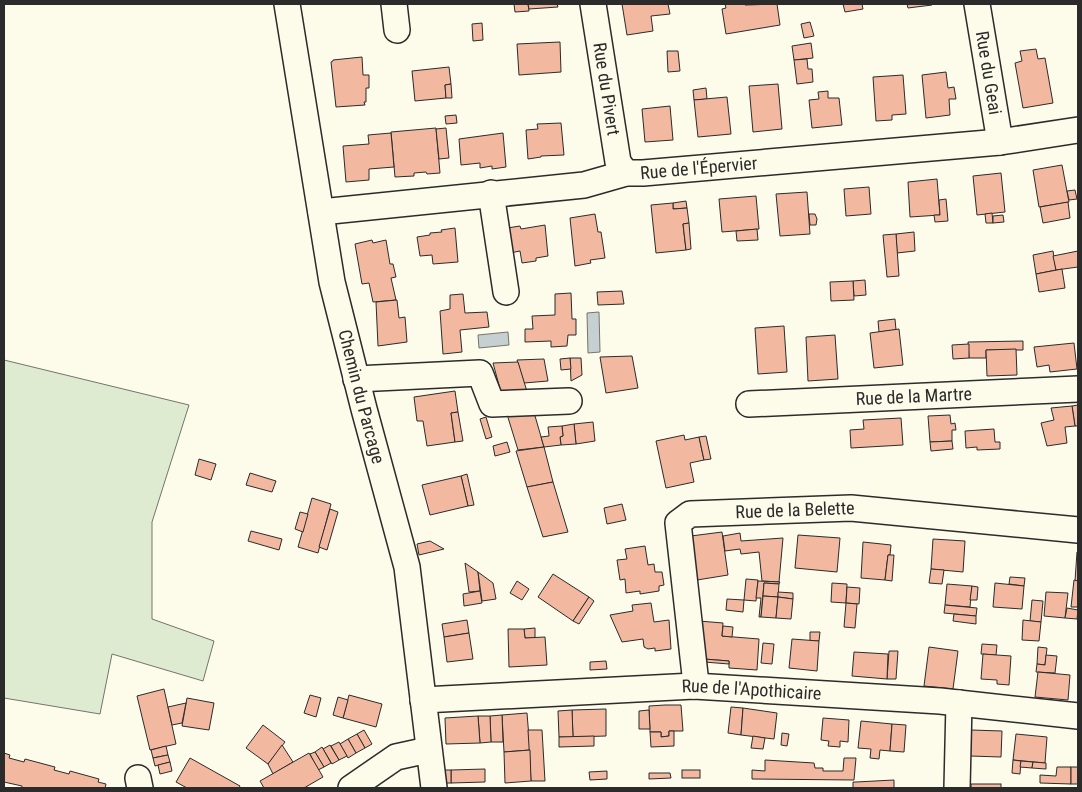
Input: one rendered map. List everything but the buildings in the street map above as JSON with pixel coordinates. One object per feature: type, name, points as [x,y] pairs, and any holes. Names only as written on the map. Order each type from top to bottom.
[{"type":"street","name":"Chemin du Parcage","points":[[287,4],[332,282],[407,567],[434,788]]},
{"type":"street","points":[[394,4],[397,30]]},
{"type":"street","name":"Rue du Pivert","points":[[593,4],[618,162],[626,173]]},
{"type":"street","name":"Rue du Geai","points":[[977,4],[1000,142]]},
{"type":"street","name":"Rue de l'Épervier","points":[[321,212],[584,185],[626,173],[1000,142],[1078,130]]},
{"type":"street","points":[[491,194],[506,292]]},
{"type":"street","points":[[356,378],[480,373],[492,404],[569,402]]},
{"type":"street","name":"Rue de la Martre","points":[[750,404],[1078,389]]},
{"type":"street","name":"Rue de la Belette","points":[[694,686],[678,523],[690,514],[851,508],[1078,530]]},
{"type":"street","name":"Rue de l'Apothicaire","points":[[423,700],[694,686],[959,703],[1078,716]]},
{"type":"street","points":[[957,788],[959,703]]},
{"type":"street","points":[[351,788],[396,757],[428,750]]},
{"type":"green space","points":[[4,360],[189,405],[152,522],[152,619],[214,641],[203,681],[112,654],[100,714],[4,698]]},
{"type":"shaded area","points":[[599,312],[600,352],[588,353],[587,313]]},
{"type":"shaded area","points":[[508,332],[509,345],[479,348],[478,335]]}]
